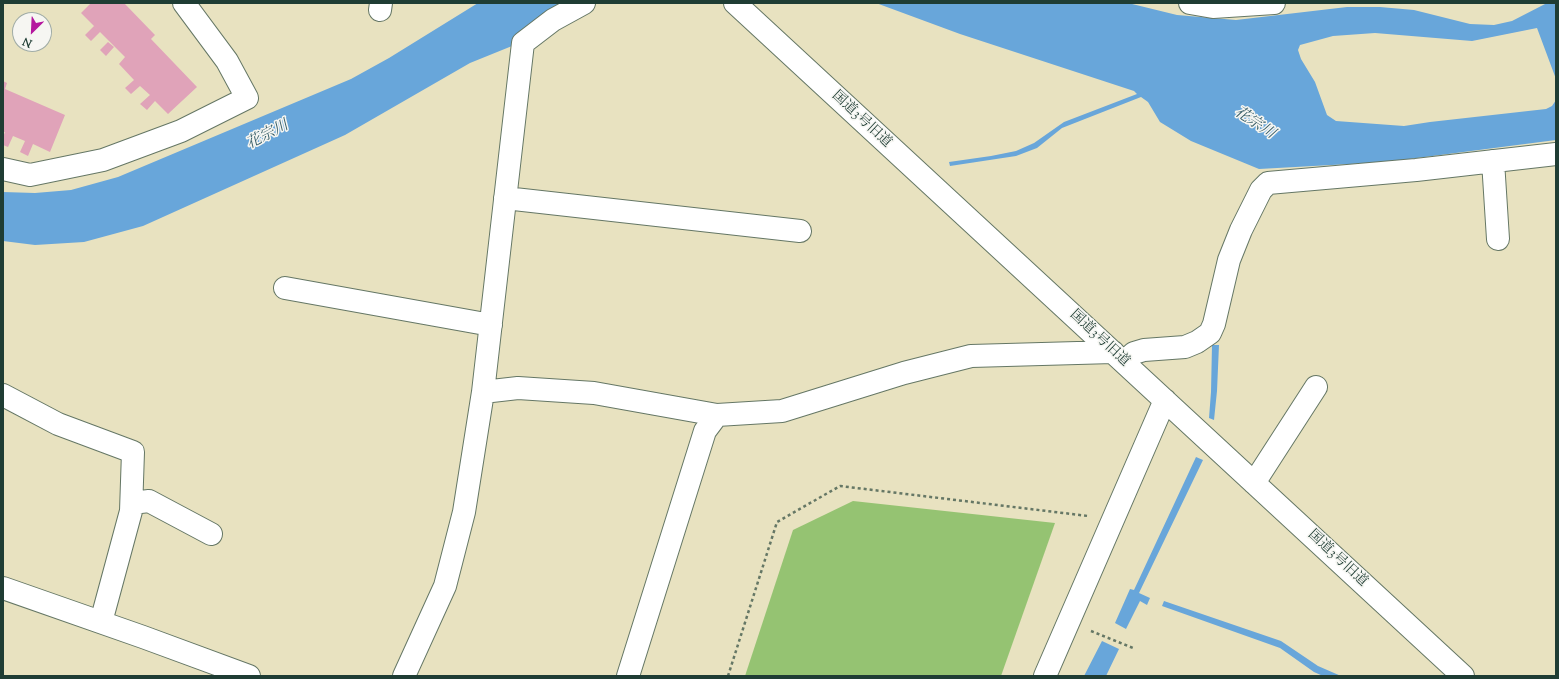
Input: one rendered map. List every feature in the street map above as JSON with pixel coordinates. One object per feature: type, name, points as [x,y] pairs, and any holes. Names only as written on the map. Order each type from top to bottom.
[{"type":"street","points":[[3,169],[30,175],[103,160],[181,131],[247,98],[227,61],[184,3]]},
{"type":"street","points":[[404,676],[445,586],[464,512],[483,392],[523,43],[553,20],[584,3]]},
{"type":"street","name":"国道3号旧道","points":[[735,3],[1463,676]]},
{"type":"street","points":[[1190,3],[1213,7],[1274,3]]},
{"type":"street","points":[[483,392],[518,388],[594,393],[717,415],[782,411],[904,374],[971,356],[1119,357],[1144,350],[1185,346],[1197,342],[1210,333],[1214,324],[1229,260],[1240,230],[1261,190],[1268,183],[1416,170],[1556,154]]},
{"type":"street","points":[[1493,161],[1498,239]]},
{"type":"street","points":[[505,198],[800,231]]},
{"type":"street","points":[[285,288],[491,325]]},
{"type":"street","points":[[1254,483],[1316,387]]},
{"type":"street","points":[[3,395],[58,424],[134,452],[131,511],[101,622]]},
{"type":"street","points":[[1045,676],[1165,400]]},
{"type":"street","points":[[628,676],[705,431],[717,415]]},
{"type":"street","points":[[132,503],[149,501],[211,534]]},
{"type":"street","points":[[3,588],[249,676]]},
{"type":"path","points":[[728,676],[777,522],[840,486],[1114,519]]},
{"type":"path","points":[[1068,623],[1133,648]]},
{"type":"green space","points":[[853,501],[1055,523],[1001,676],[745,676],[793,530]]},
{"type":"water","name":"花宗川","points":[[478,3],[573,3],[512,46],[470,63],[345,135],[143,226],[84,242],[35,245],[3,241],[3,192],[35,193],[71,190],[118,177],[351,79],[389,58]]},
{"type":"water","name":"花宗川","points":[[876,3],[1128,3],[1177,15],[1236,20],[1347,7],[1380,7],[1414,10],[1470,24],[1494,25],[1512,21],[1547,3],[1556,3],[1556,79],[1537,28],[1472,41],[1375,33],[1333,36],[1300,45],[1298,50],[1301,59],[1315,82],[1327,115],[1336,121],[1404,126],[1546,109],[1552,106],[1556,100],[1556,140],[1386,162],[1259,169],[1191,141],[1160,122],[1148,102],[1141,97],[1062,128],[1037,148],[1016,156],[950,166],[949,162],[1016,151],[1034,143],[1064,122],[1137,94],[1134,91],[960,34]]},
{"type":"water","points":[[1212,345],[1219,345],[1214,420],[1209,418]]},
{"type":"water","points":[[1196,457],[1203,460],[1139,593],[1150,598],[1147,605],[1140,601],[1126,629],[1115,623],[1130,589],[1134,590]]},
{"type":"water","points":[[1164,601],[1281,641],[1318,666],[1341,676],[1323,676],[1314,672],[1280,648],[1162,606]]},
{"type":"water","points":[[1102,641],[1119,649],[1106,676],[1084,676]]},
{"type":"building","points":[[91,3],[124,3],[155,35],[151,39],[197,87],[168,114],[155,101],[147,110],[140,104],[150,95],[140,86],[131,94],[125,88],[134,80],[119,64],[125,57],[100,32],[91,41],[85,35],[94,26],[81,13]]},
{"type":"building","points":[[108,42],[114,47],[106,56],[100,50]]},
{"type":"building","points":[[3,81],[7,83],[5,89],[65,115],[50,152],[33,144],[28,156],[20,152],[25,141],[13,136],[8,147],[3,145],[3,137],[5,132],[3,132]]}]
